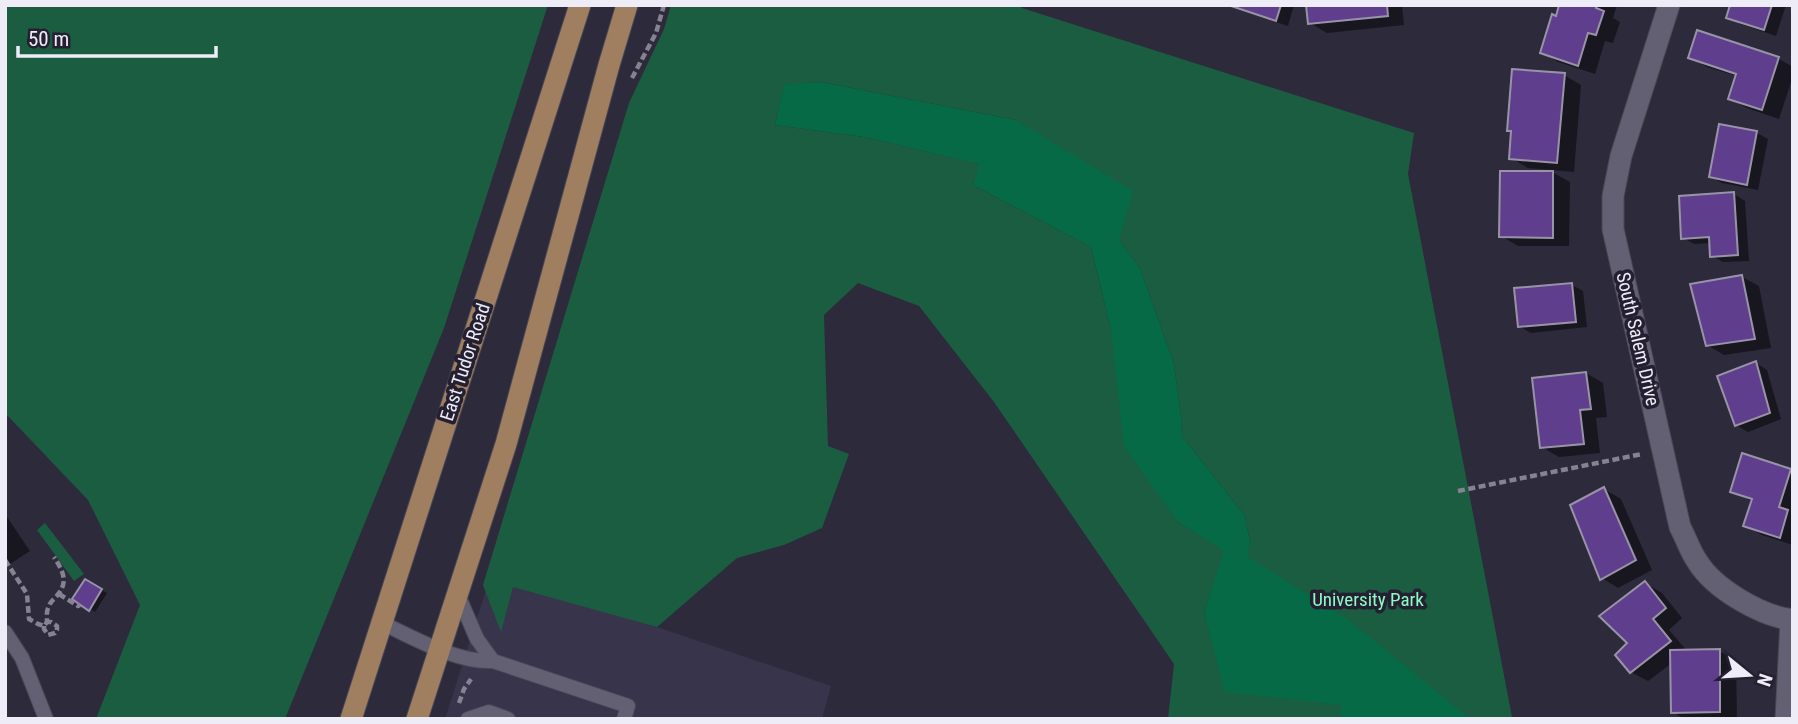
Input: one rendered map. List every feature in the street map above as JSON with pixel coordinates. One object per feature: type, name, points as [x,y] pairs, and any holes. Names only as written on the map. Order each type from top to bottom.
[{"type":"main road","name":"East Tudor Road","points":[[351,719],[580,5]]},
{"type":"main road","points":[[417,719],[509,432],[627,5]]},
{"type":"street","name":"South Salem Drive","points":[[1669,5],[1621,156],[1613,195],[1613,229],[1680,527],[1698,563],[1719,586],[1757,608],[1792,620]]},
{"type":"street","points":[[1786,719],[1792,620]]},
{"type":"lane","points":[[458,594],[477,639],[493,661]]},
{"type":"lane","points":[[382,623],[439,649],[470,659],[493,661],[628,706],[624,719]]},
{"type":"lane","points":[[5,632],[22,659],[46,719]]},
{"type":"lane","points":[[463,714],[489,712],[508,719]]},
{"type":"path","points":[[1458,491],[1663,449]]},
{"type":"path","points":[[5,560],[27,594],[29,619],[38,624],[46,624],[47,609],[59,594],[64,582],[64,575],[54,557]]},
{"type":"path","points":[[59,594],[80,605]]},
{"type":"path","points":[[463,714],[464,689],[473,676]]},
{"type":"shaded area","points":[[492,571],[831,686],[822,719],[445,719]]},
{"type":"green space","points":[[5,5],[548,5],[444,328],[285,719],[96,719],[140,605],[88,500],[5,413]]},
{"type":"green space","name":"University Park","points":[[671,5],[1019,5],[1414,133],[1408,174],[1514,719],[1168,719],[1174,664],[994,402],[919,306],[858,283],[824,315],[828,446],[849,454],[822,528],[784,545],[737,558],[657,627],[513,587],[501,632],[483,585],[629,103],[664,29]],"holes":[[[821,82],[1016,120],[1140,268],[1174,364],[1182,436],[1245,516],[1250,542],[1219,667],[1204,613],[1225,551],[1178,522],[1111,330],[1091,247],[973,185],[980,164],[864,137],[775,125],[784,86]]]},
{"type":"green space","points":[[821,82],[1016,120],[1133,191],[1119,240],[1140,268],[1174,364],[1182,436],[1245,516],[1250,542],[1248,557],[1350,621],[1470,719],[1340,719],[1341,705],[1225,692],[1204,613],[1224,551],[1178,522],[1124,446],[1111,330],[1091,247],[973,185],[979,164],[864,137],[775,125],[784,85]]},
{"type":"green space","points":[[45,523],[84,574],[74,581],[37,530]]},
{"type":"building","points":[[1228,5],[1281,5],[1276,21]]},
{"type":"building","points":[[1306,5],[1387,5],[1388,16],[1308,24]]},
{"type":"building","points":[[1559,5],[1597,5],[1596,8],[1604,11],[1596,35],[1588,33],[1578,66],[1540,53],[1552,14],[1556,16]]},
{"type":"building","points":[[1730,5],[1772,5],[1764,30],[1726,18]]},
{"type":"building","points":[[1697,30],[1779,57],[1762,110],[1728,99],[1736,74],[1688,58]]},
{"type":"building","points":[[1512,69],[1565,73],[1557,163],[1509,159],[1511,131],[1507,131]]},
{"type":"building","points":[[1719,124],[1757,131],[1747,185],[1709,177]]},
{"type":"building","points":[[1500,171],[1553,171],[1553,238],[1499,237]]},
{"type":"building","points":[[1734,192],[1738,255],[1710,257],[1709,237],[1681,239],[1679,196]]},
{"type":"building","points":[[1742,275],[1755,339],[1706,346],[1690,284]]},
{"type":"building","points":[[1572,283],[1576,322],[1518,327],[1514,288]]},
{"type":"building","points":[[1756,361],[1770,413],[1735,426],[1717,376]]},
{"type":"building","points":[[1586,372],[1591,409],[1580,410],[1584,444],[1540,448],[1532,378]]},
{"type":"building","points":[[1742,453],[1791,469],[1779,507],[1788,510],[1780,538],[1743,526],[1752,499],[1730,492]]},
{"type":"building","points":[[1604,487],[1636,560],[1600,580],[1570,505]]},
{"type":"building","points":[[85,579],[102,589],[89,611],[72,599]]},
{"type":"building","points":[[1645,581],[1666,608],[1653,619],[1671,641],[1630,673],[1615,655],[1627,643],[1599,616]]},
{"type":"building","points":[[1720,649],[1720,712],[1671,713],[1670,650]]}]
